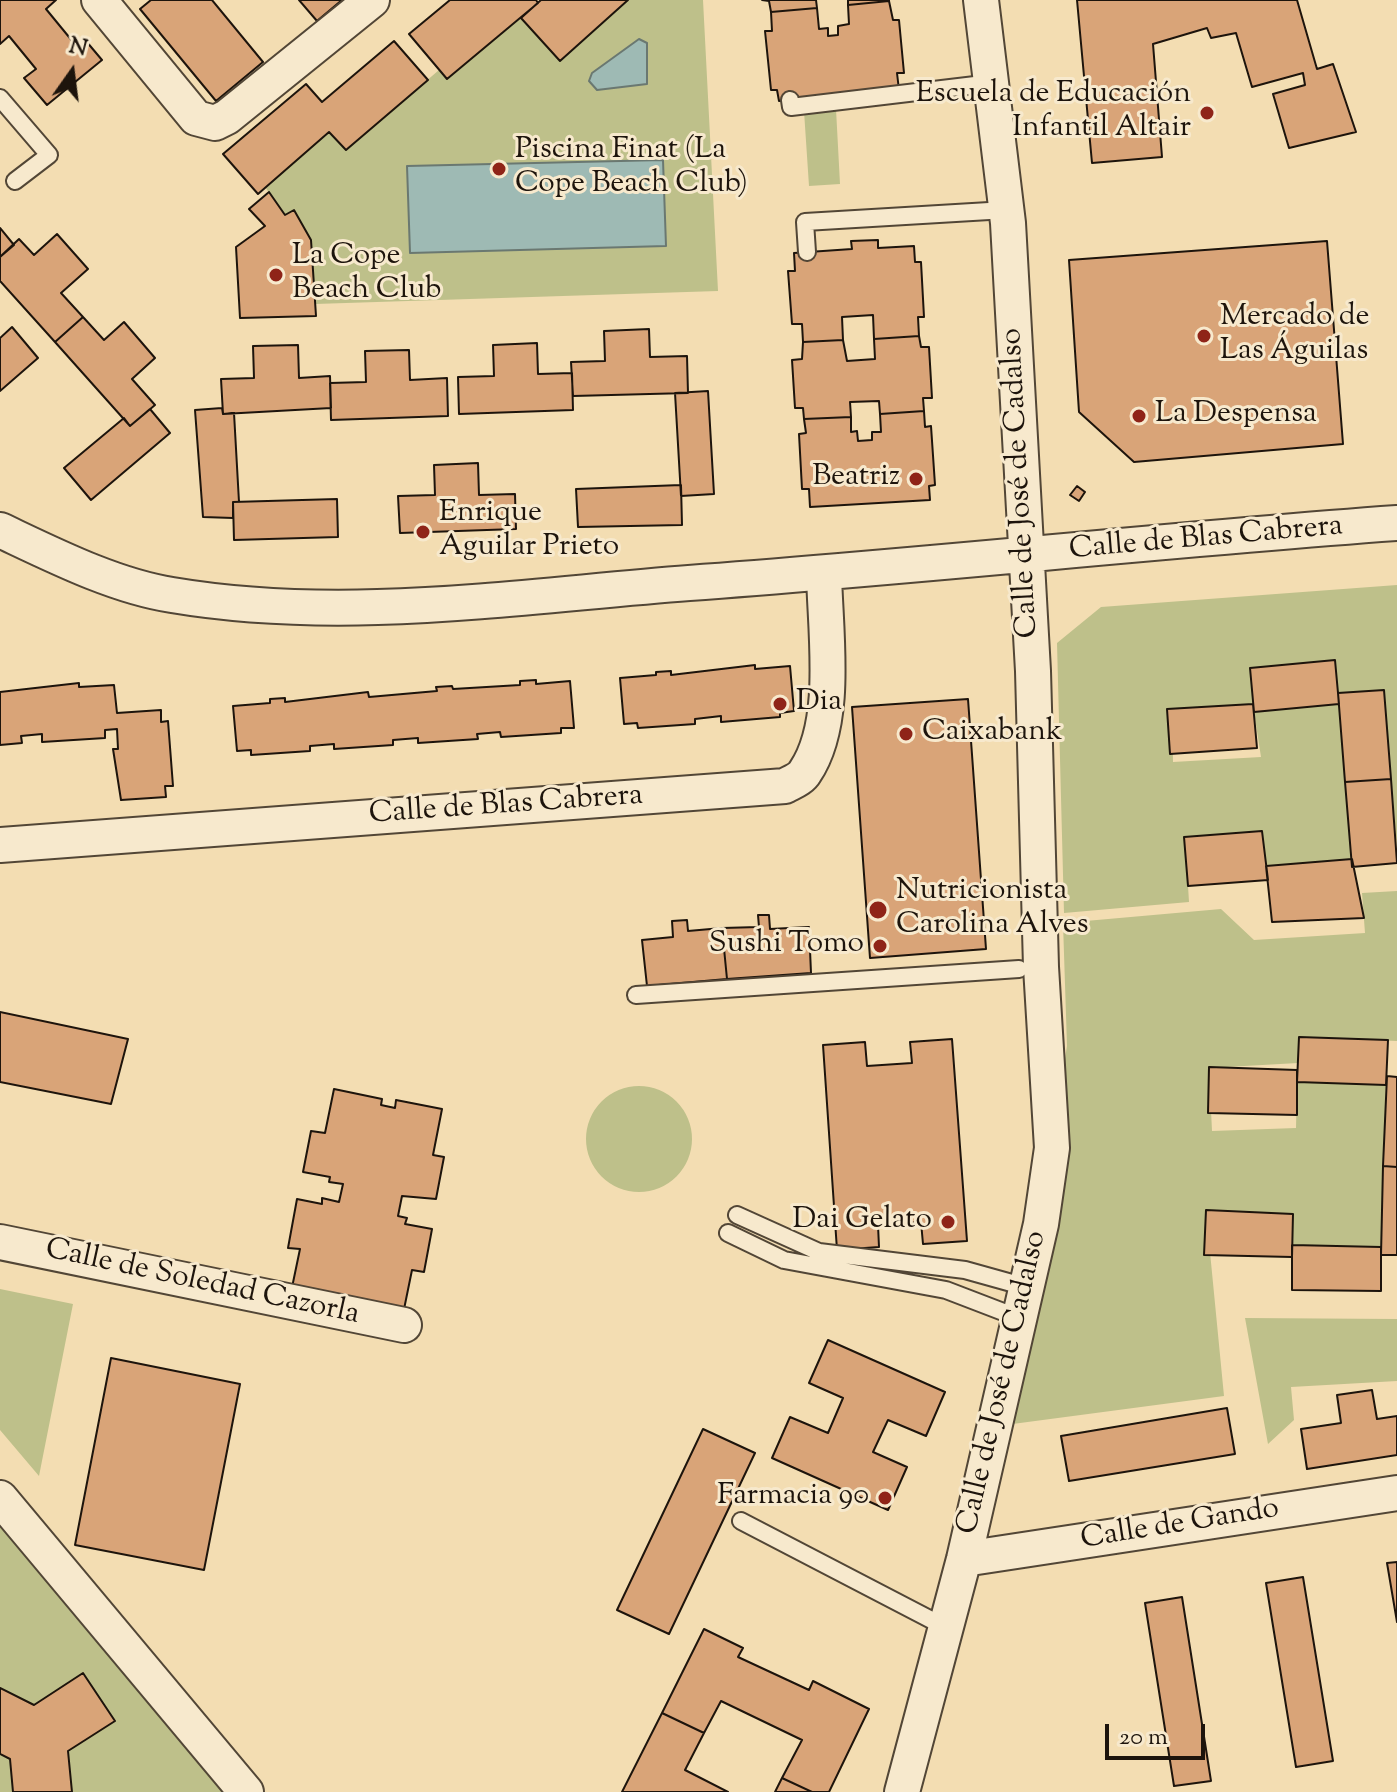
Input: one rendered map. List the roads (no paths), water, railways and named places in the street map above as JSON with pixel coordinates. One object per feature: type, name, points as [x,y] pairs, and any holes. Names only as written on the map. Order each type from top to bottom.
[{"type":"street","points":[[99,0],[196,118],[215,123],[227,117],[372,0]]},
{"type":"street","name":"Calle de José de Cadalso","points":[[902,1792],[964,1559],[1046,1194],[1052,1148],[1030,968],[1026,557],[1006,210],[981,0]]},
{"type":"street","name":"Calle de Blas Cabrera","points":[[0,530],[104,573],[169,595],[267,606],[354,610],[1026,557],[1397,523]]},
{"type":"street","name":"Calle de Blas Cabrera","points":[[0,845],[785,786],[803,776],[820,742],[825,715],[824,573]]},
{"type":"street","name":"Calle de Soledad Cazorla","points":[[0,1242],[404,1325]]},
{"type":"street","name":"Calle de Gando","points":[[964,1559],[1397,1493]]},
{"type":"street","points":[[0,1498],[246,1792]]},
{"type":"lane","points":[[790,100],[791,107],[992,83]]},
{"type":"lane","points":[[0,98],[49,155],[15,181]]},
{"type":"lane","points":[[807,252],[805,222],[1006,210]]},
{"type":"lane","points":[[636,995],[1030,968]]},
{"type":"lane","points":[[737,1215],[819,1252],[965,1270],[1022,1302]]},
{"type":"lane","points":[[728,1233],[784,1260],[1022,1302]]},
{"type":"lane","points":[[741,1521],[945,1627]]},
{"type":"water","points":[[639,39],[647,43],[647,84],[597,90],[589,81],[592,73]]},
{"type":"water","points":[[663,160],[666,246],[410,253],[407,166]]},
{"type":"place","name":"Escuela de Educación Infantil Altair","points":[[1207,113]]},
{"type":"place","name":"Piscina Finat (La Cope Beach Club)","points":[[499,169]]},
{"type":"place","name":"La Cope Beach Club","points":[[276,275]]},
{"type":"place","name":"Mercado de Las Águilas","points":[[1204,336]]},
{"type":"place","name":"La Despensa","points":[[1139,416]]},
{"type":"place","name":"Beatriz","points":[[916,479]]},
{"type":"place","name":"Enrique Aguilar Prieto","points":[[423,532]]},
{"type":"place","name":"Dia","points":[[780,704]]},
{"type":"place","name":"Caixabank","points":[[906,734]]},
{"type":"place","name":"Nutricionista Carolina Alves","points":[[878,910]]},
{"type":"place","name":"Sushi Tomo","points":[[880,946]]},
{"type":"place","name":"Dai Gelato","points":[[948,1222]]},
{"type":"place","name":"Farmacia 90","points":[[885,1498]]}]
